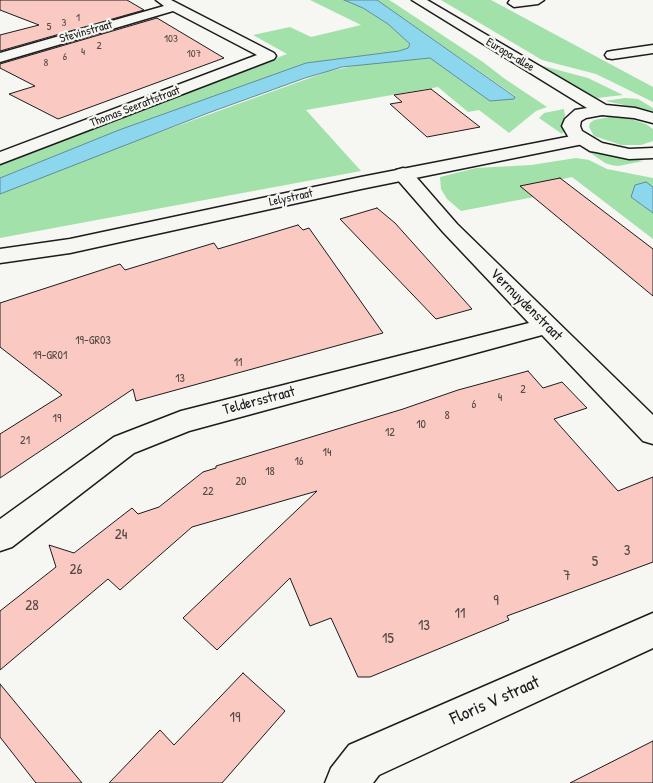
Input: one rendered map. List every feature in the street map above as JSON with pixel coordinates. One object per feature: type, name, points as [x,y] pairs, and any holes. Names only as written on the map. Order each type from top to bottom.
[{"type":"street","name":"Europa-allee","points":[[409,0],[581,114]]},
{"type":"street","name":"Europa-allee","points":[[418,0],[602,110]]},
{"type":"street","points":[[514,3],[538,0]]},
{"type":"street","name":"Thomas Seerattstraat","points":[[0,158],[270,56],[167,3]]},
{"type":"street","name":"Stevinstraat","points":[[0,58],[167,3]]},
{"type":"street","points":[[612,55],[653,48]]},
{"type":"street","points":[[650,155],[612,152],[596,147],[575,134],[571,126],[574,120],[581,114],[602,110],[635,112],[653,118]]},
{"type":"street","name":"Lelystraat","points":[[0,256],[70,246],[403,174],[582,139]]},
{"type":"street","name":"Vermuydenstraat","points":[[403,174],[450,228],[653,434]]},
{"type":"street","name":"Teldersstraat","points":[[0,537],[124,446],[181,422],[547,326]]},
{"type":"street","name":"Floris V straat","points":[[346,783],[364,760],[653,630]]},
{"type":"green space","points":[[310,0],[344,0],[363,8],[388,24],[410,44],[408,48],[399,51],[306,63],[119,130],[0,178],[0,164],[287,54],[253,35],[290,27],[311,37],[361,25]]},
{"type":"green space","points":[[377,0],[389,0],[394,3],[547,107],[536,111],[509,133],[479,110],[468,112],[438,87],[306,110],[361,171],[0,238],[0,194],[105,152],[329,71],[365,64],[430,58],[490,101],[515,96]]},
{"type":"green space","points":[[441,0],[491,0],[653,87],[653,102],[596,74],[542,60]]},
{"type":"green space","points":[[532,63],[588,78],[623,95],[597,98]]},
{"type":"green space","points":[[625,98],[638,99],[653,108],[653,111],[605,101]]},
{"type":"green space","points":[[564,109],[565,116],[562,123],[564,131],[562,134],[539,118],[544,113]]},
{"type":"green space","points":[[609,117],[628,118],[646,124],[653,129],[653,141],[641,145],[621,145],[594,136],[589,127],[590,123],[594,120]]},
{"type":"green space","points":[[583,148],[644,161],[618,166],[611,165]]},
{"type":"green space","points":[[576,158],[589,160],[607,169],[653,178],[653,187],[646,182],[631,197],[653,213],[653,239],[572,177],[523,188],[534,197],[461,211],[447,199],[441,189],[440,177],[476,168],[531,165]]},
{"type":"water","points":[[344,0],[377,0],[515,97],[514,99],[490,101],[430,58],[342,67],[305,78],[208,113],[0,194],[0,178],[119,130],[306,63],[399,51],[408,48],[410,44],[388,24],[363,8]]},
{"type":"water","points":[[646,182],[653,187],[653,213],[631,197],[635,185]]},
{"type":"building","points":[[0,0],[127,0],[144,10],[0,51],[0,35],[39,25],[0,10]]},
{"type":"building","points":[[157,18],[224,58],[58,119],[9,94],[35,86],[0,68],[0,64]]},
{"type":"building","points":[[431,89],[480,127],[427,137],[390,104],[402,102],[394,95]]},
{"type":"building","points":[[560,178],[653,249],[653,296],[520,186]]},
{"type":"building","points":[[377,208],[395,223],[472,309],[436,319],[340,219]]},
{"type":"building","points":[[298,225],[303,230],[309,228],[383,333],[136,401],[133,389],[0,478],[0,434],[62,395],[0,347],[0,303],[120,264],[125,270],[214,243],[218,249]]},
{"type":"building","points":[[528,371],[543,388],[562,382],[587,408],[554,419],[618,491],[653,477],[653,562],[507,616],[509,620],[370,677],[358,677],[331,618],[310,626],[290,578],[217,650],[183,618],[317,491],[192,527],[120,590],[108,579],[0,670],[0,611],[56,567],[49,545],[74,553],[132,508],[138,514],[159,507],[203,472],[216,468],[216,466],[403,409],[458,390]]},
{"type":"building","points":[[243,673],[285,711],[222,783],[109,783],[160,730],[174,745]]},
{"type":"building","points":[[0,684],[82,783],[36,783],[0,737]]},
{"type":"building","points":[[653,741],[653,783],[570,783]]}]
